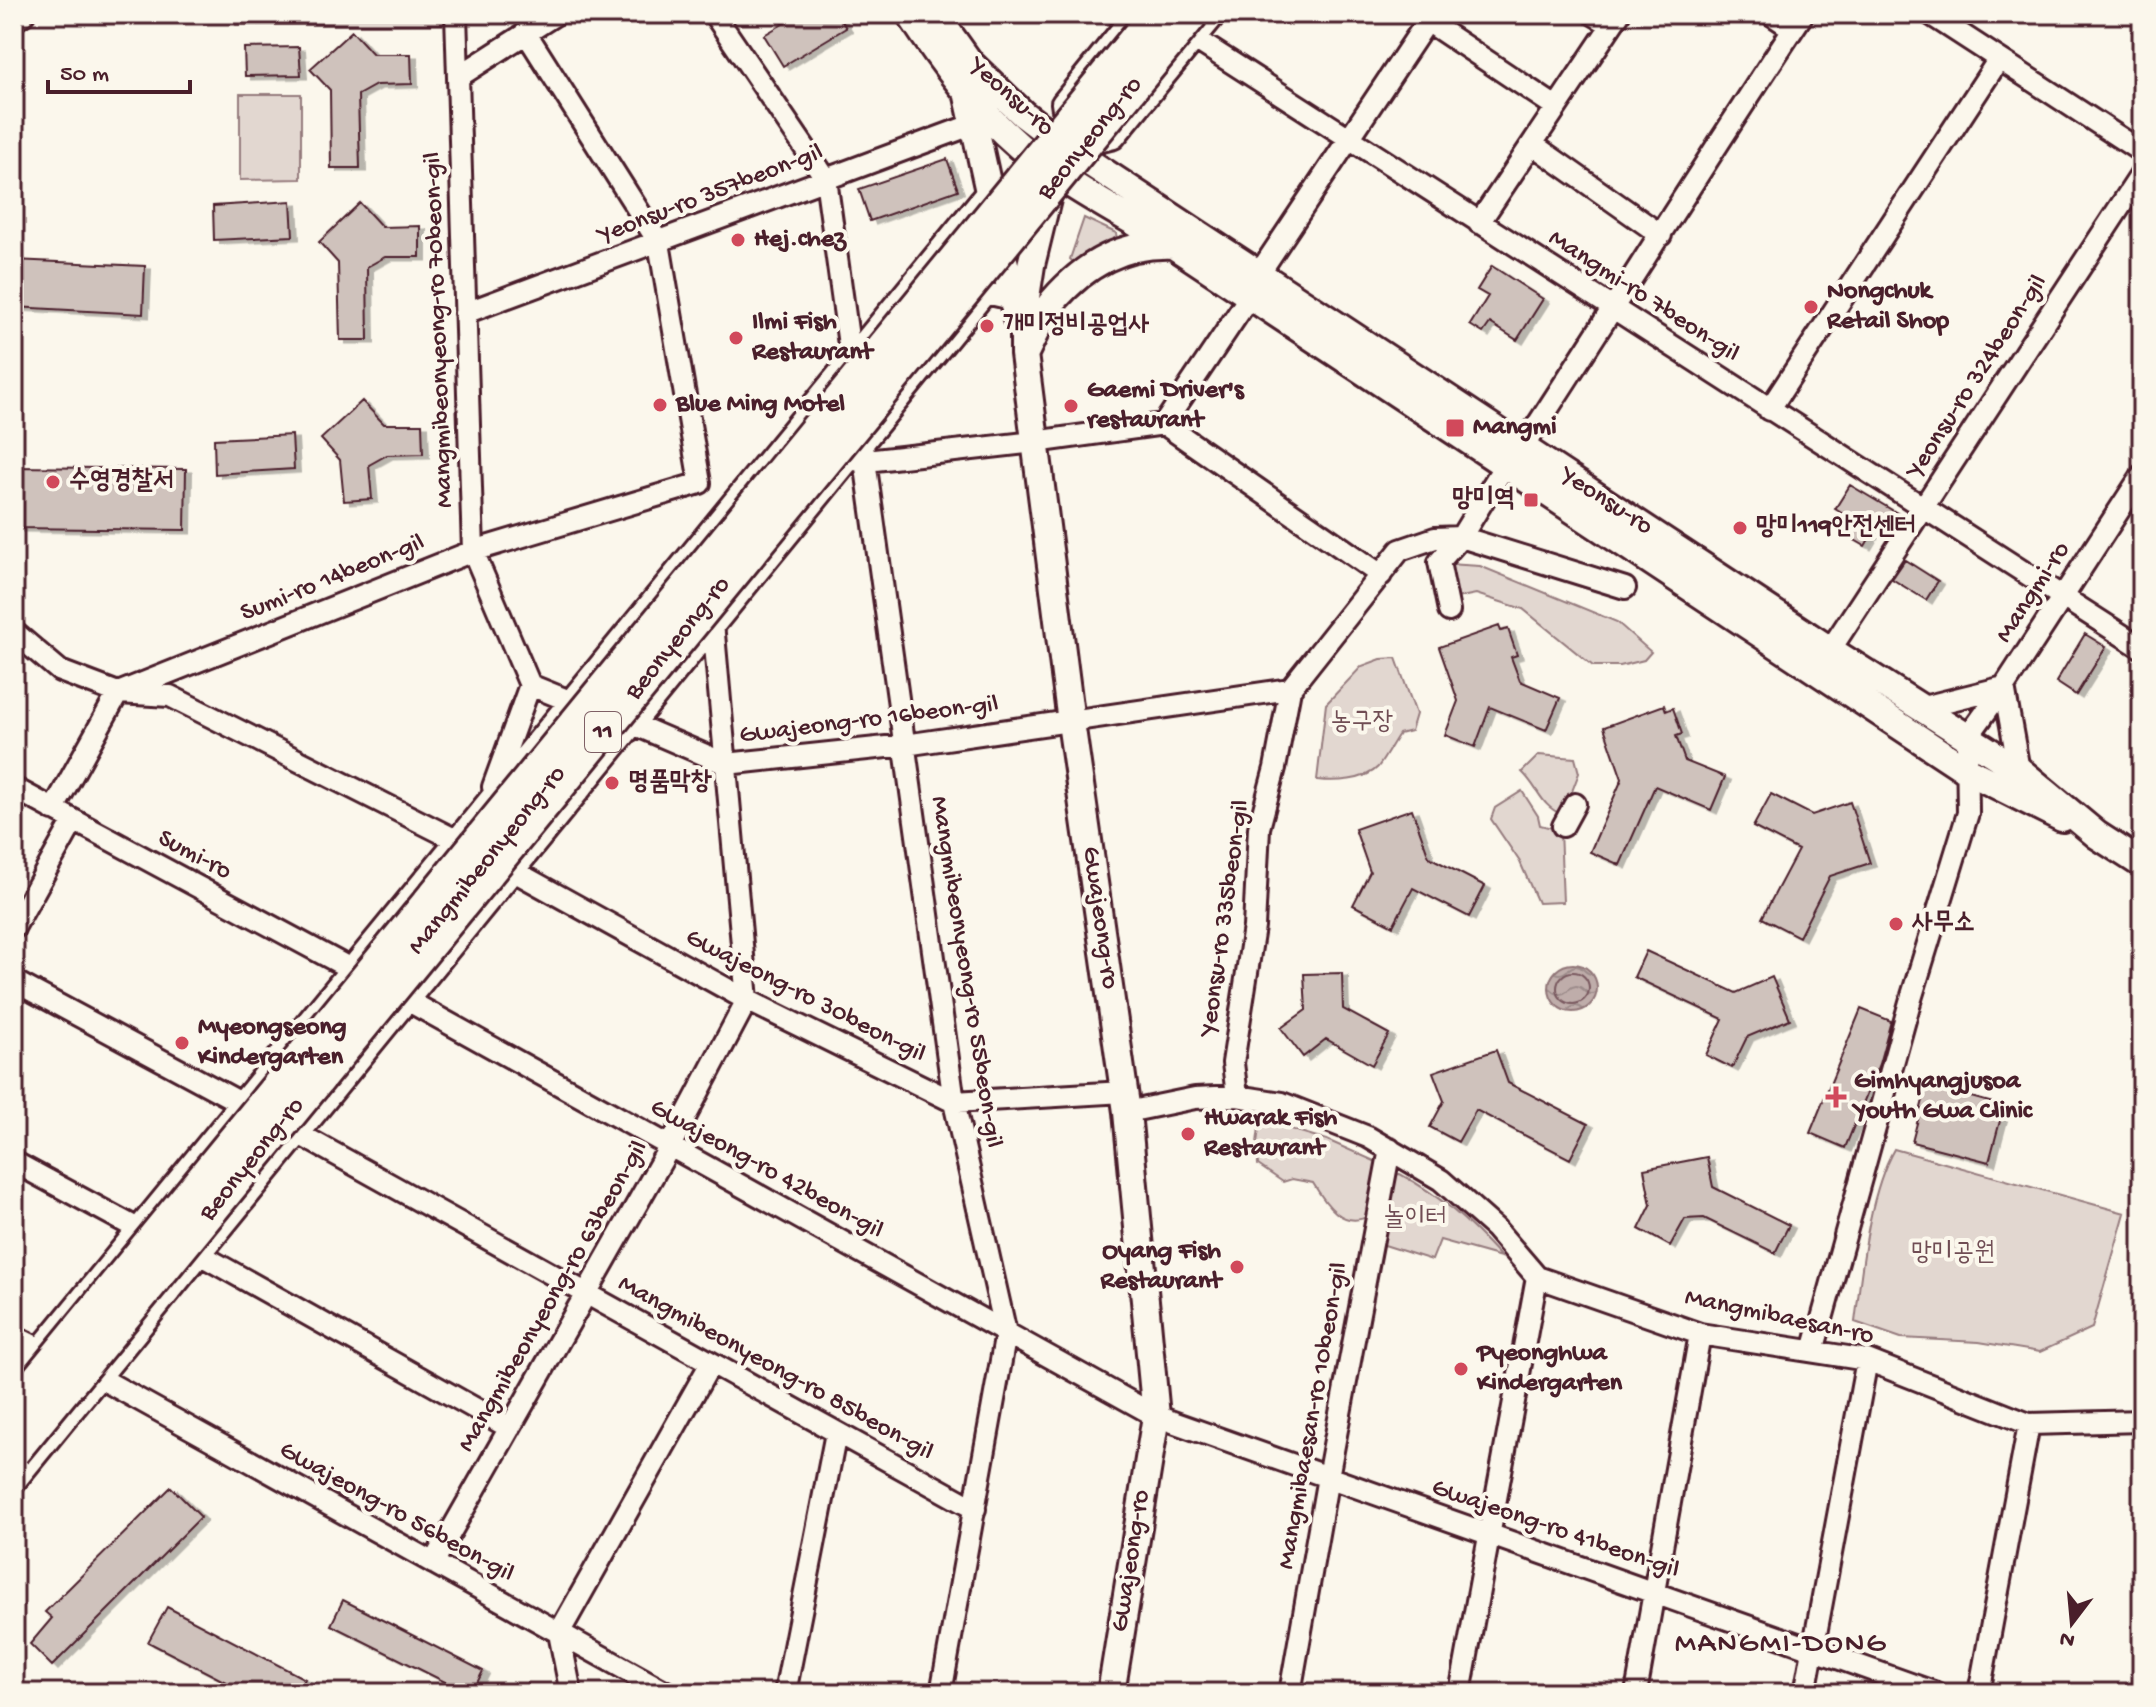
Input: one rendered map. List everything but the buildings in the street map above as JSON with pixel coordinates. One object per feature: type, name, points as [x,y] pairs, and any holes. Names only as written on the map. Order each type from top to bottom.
[{"type":"highway","name":"Beonyeong-ro","points":[[14,1407],[1155,14]]},
{"type":"highway","name":"Beonyeong-ro","points":[[14,1452],[1194,26]]},
{"type":"main road","name":"Yeonsu-ro","points":[[910,14],[1000,129],[1054,172],[1173,245],[1255,284]]},
{"type":"main road","name":"Yeonsu-ro","points":[[935,14],[970,63],[1023,114],[1255,284],[1514,456],[1968,771],[2097,835]]},
{"type":"main road","points":[[968,92],[1024,354]]},
{"type":"main road","name":"Gwajeong-ro","points":[[1069,149],[1054,172],[1031,265],[1024,310],[1024,354],[1071,722],[1125,1102],[1156,1416],[1111,1693]]},
{"type":"main road","points":[[1024,354],[1052,303],[1089,268],[1113,253],[1150,244],[1173,245]]},
{"type":"main road","name":"Yeonsu-ro","points":[[1514,456],[2019,770],[2097,835],[2142,864]]},
{"type":"street","points":[[14,21],[24,14]]},
{"type":"street","name":"Mangmibeonyeong-ro 70beon-gil","points":[[456,14],[473,551],[530,685]]},
{"type":"street","points":[[458,77],[556,14]]},
{"type":"street","points":[[714,14],[826,179]]},
{"type":"street","points":[[1136,14],[1158,34],[1080,130],[1069,149],[1062,103],[1136,14]]},
{"type":"street","points":[[1069,149],[1114,138],[1194,26],[1216,14]]},
{"type":"street","points":[[1449,611],[1439,562],[1461,537],[1614,308],[1707,158],[1798,21],[1771,14]]},
{"type":"street","points":[[1930,14],[2142,152]]},
{"type":"street","points":[[1164,424],[1429,17],[1556,107]]},
{"type":"street","points":[[1479,223],[1556,107],[1608,18]]},
{"type":"street","name":"Mangmi-ro 7beon-gil","points":[[1194,26],[1348,139],[2142,648]]},
{"type":"street","points":[[526,33],[659,243],[700,483],[730,505]]},
{"type":"street","points":[[1769,410],[1999,59]]},
{"type":"street","name":"Yeonsu-ro 357beon-gil","points":[[465,313],[974,124]]},
{"type":"street","points":[[1532,144],[1661,235]]},
{"type":"street","name":"Yeonsu-ro 324beon-gil","points":[[1830,650],[2142,173]]},
{"type":"street","name":"Mangmibeonyeong-ro 55beon-gil","points":[[826,179],[852,357],[859,455],[905,745],[954,1102],[1006,1333],[941,1693]]},
{"type":"street","name":"Mangmibeonyeong-ro","points":[[14,1380],[989,189]]},
{"type":"street","name":"Mangmibeonyeong-ro","points":[[14,1483],[713,627],[859,455],[986,293],[1012,299]]},
{"type":"street","points":[[789,432],[859,455],[1035,442],[1164,424],[1381,575]]},
{"type":"street","name":"Mangmi-ro","points":[[1967,738],[2004,687],[2142,475]]},
{"type":"street","name":"Sumi-ro 14beon-gil","points":[[118,693],[473,551],[700,483]]},
{"type":"street","points":[[705,536],[747,1000]]},
{"type":"street","points":[[1461,537],[1625,588]]},
{"type":"street","name":"Yeonsu-ro 335beon-gil","points":[[1237,1096],[1233,1063],[1254,927],[1259,828],[1275,768],[1290,689],[1400,550],[1435,538],[1461,537]]},
{"type":"street","name":"Gwajeong-ro 30beon-gil","points":[[14,632],[60,671],[118,693],[170,696],[457,840],[747,1000],[954,1102],[1125,1102]]},
{"type":"street","points":[[488,802],[530,685],[570,701]]},
{"type":"street","points":[[1919,708],[2004,687],[2019,770]]},
{"type":"street","name":"Gwajeong-ro 16beon-gil","points":[[570,701],[634,724],[726,764],[905,745],[1290,689]]},
{"type":"street","points":[[53,810],[118,693]]},
{"type":"street","points":[[1813,1351],[1910,1002],[1968,813],[1967,738]]},
{"type":"street","name":"Sumi-ro","points":[[14,788],[351,969]]},
{"type":"street","points":[[1563,826],[1575,804]]},
{"type":"street","points":[[14,928],[73,822]]},
{"type":"street","name":"Gwajeong-ro 42beon-gil","points":[[351,969],[1156,1416]]},
{"type":"street","points":[[14,981],[241,1103]]},
{"type":"street","name":"Mangmibeonyeong-ro 63beon-gil","points":[[433,1563],[670,1146],[747,1000]]},
{"type":"street","points":[[1125,1102],[1237,1096],[1282,1103],[1368,1137],[1441,1180],[1495,1228],[1537,1277],[1460,1693]]},
{"type":"street","name":"Mangmibeonyeong-ro 85beon-gil","points":[[299,1134],[975,1509]]},
{"type":"street","name":"Mangmibaesan-ro 10beon-gil","points":[[1290,1693],[1390,1149]]},
{"type":"street","points":[[14,1162],[138,1229]]},
{"type":"street","points":[[201,1255],[510,1428]]},
{"type":"street","name":"Mangmibaesan-ro","points":[[1537,1277],[1700,1334],[1867,1360],[2029,1424],[2142,1421]]},
{"type":"street","points":[[1636,1693],[1700,1334]]},
{"type":"street","points":[[14,1336],[40,1349]]},
{"type":"street","points":[[1805,1693],[1867,1360]]},
{"type":"street","points":[[571,1693],[559,1633],[711,1363]]},
{"type":"street","name":"Gwajeong-ro 56beon-gil","points":[[100,1378],[668,1693]]},
{"type":"street","name":"Gwajeong-ro 41beon-gil","points":[[1156,1416],[1936,1693]]},
{"type":"street","points":[[1979,1693],[2029,1424]]},
{"type":"street","points":[[785,1693],[836,1433]]},
{"type":"green space","points":[[237,14],[449,14],[449,24],[236,25]]},
{"type":"green space","points":[[240,94],[301,94],[301,179],[240,180]]},
{"type":"green space","points":[[1084,218],[1116,233],[1117,240],[1097,248],[1075,264],[1070,259]]},
{"type":"green space","points":[[1448,564],[1480,566],[1617,622],[1651,652],[1644,660],[1620,666],[1593,666],[1523,609],[1476,594],[1456,598]]},
{"type":"green space","name":"농구장","points":[[1396,658],[1416,714],[1411,731],[1399,734],[1372,772],[1349,780],[1317,780],[1326,704],[1362,666],[1381,659]]},
{"type":"green space","points":[[1539,755],[1575,758],[1579,773],[1563,815],[1544,802],[1522,772]]},
{"type":"green space","points":[[1522,791],[1538,816],[1540,825],[1560,830],[1563,902],[1538,903],[1520,862],[1491,819],[1495,808]]},
{"type":"green space","points":[[1260,1120],[1327,1140],[1379,1163],[1370,1215],[1351,1220],[1343,1217],[1329,1206],[1313,1183],[1292,1179],[1283,1182],[1258,1165]]},
{"type":"green space","name":"망미공원","points":[[1894,1149],[2125,1213],[2092,1328],[2040,1352],[1979,1342],[1901,1338],[1855,1322],[1872,1210]]},
{"type":"green space","name":"놀이터","points":[[1400,1174],[1454,1211],[1501,1257],[1440,1240],[1432,1260],[1378,1243],[1391,1175]]},
{"type":"water","points":[[1573,964],[1590,971],[1597,988],[1590,1005],[1573,1012],[1556,1005],[1549,988],[1556,971]]},
{"type":"place","name":"Hej.chez","points":[[738,240]]},
{"type":"place","name":"Nongchuk Retail Shop","points":[[1811,307]]},
{"type":"place","name":"개미정비공업사","points":[[987,326]]},
{"type":"place","name":"Ilmi Fish Restaurant","points":[[736,338]]},
{"type":"place","name":"Blue Ming Motel","points":[[660,405]]},
{"type":"place","name":"Gaemi Driver's restaurant","points":[[1071,406]]},
{"type":"place","name":"Mangmi","points":[[1455,428]]},
{"type":"place","name":"수영경찰서","points":[[53,482]]},
{"type":"place","name":"망미역","points":[[1531,500]]},
{"type":"place","name":"망미119안전센터","points":[[1740,528]]},
{"type":"place","name":"명품막창","points":[[612,783]]},
{"type":"place","name":"사무소","points":[[1896,924]]},
{"type":"place","name":"Myeongseong Kindergarten","points":[[182,1043]]},
{"type":"place","name":"Gimhyangjusoa Youth Gwa Clinic","points":[[1836,1097]]},
{"type":"place","name":"Hwarak Fish Restaurant","points":[[1188,1134]]},
{"type":"place","name":"Oyang Fish Restaurant","points":[[1237,1267]]},
{"type":"place","name":"Pyeonghwa Kindergarten","points":[[1461,1369]]},
{"type":"district","name":"MANGMI-DONG","points":[[1781,1645]]}]
